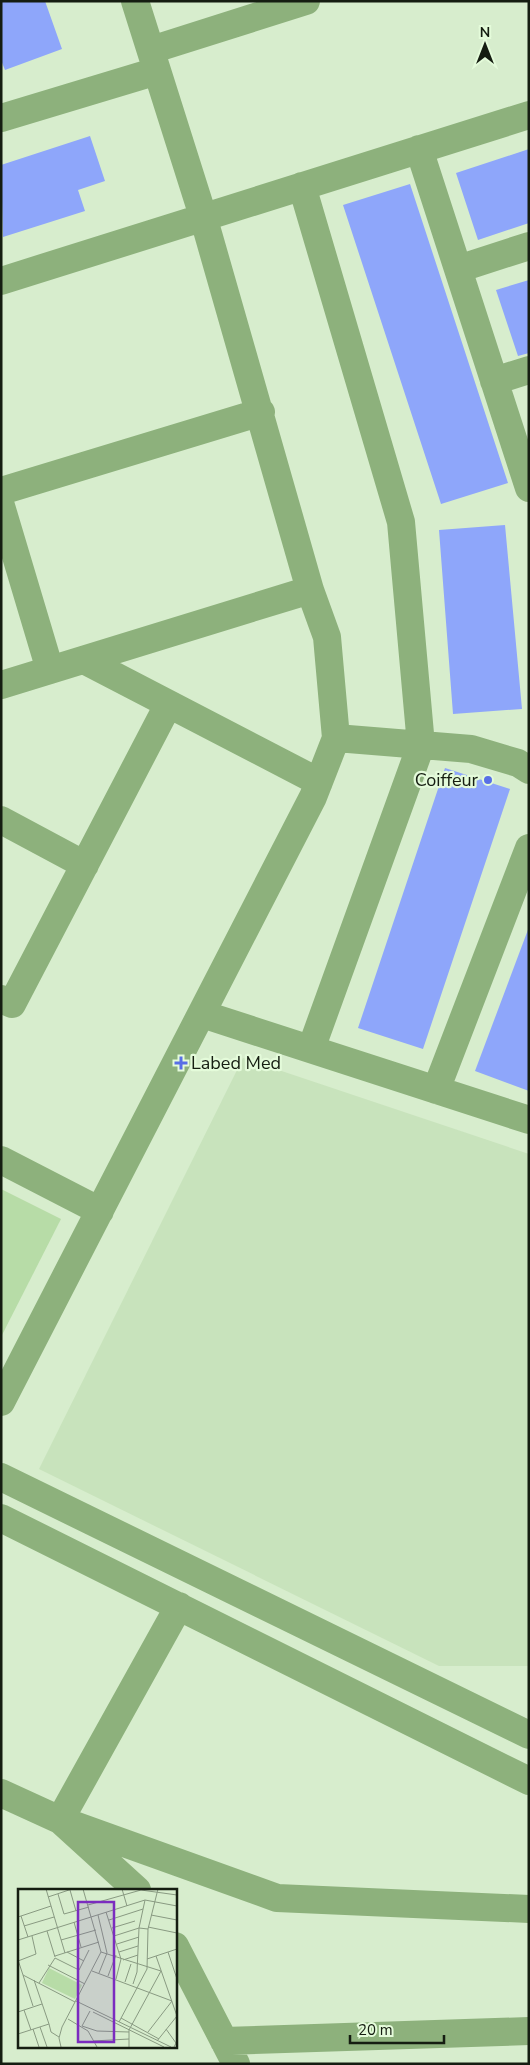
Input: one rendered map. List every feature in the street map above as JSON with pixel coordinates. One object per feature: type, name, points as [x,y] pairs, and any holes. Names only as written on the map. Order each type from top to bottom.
[{"type":"street","points":[[1,1402],[313,797],[336,738],[327,637],[310,590],[203,216],[135,1]]},
{"type":"street","points":[[1,118],[306,1]]},
{"type":"street","points":[[1,281],[203,216],[529,116]]},
{"type":"street","points":[[419,149],[529,488]]},
{"type":"street","points":[[302,186],[400,522],[421,745],[311,1049]]},
{"type":"street","points":[[458,269],[529,246]]},
{"type":"street","points":[[494,381],[529,370]]},
{"type":"street","points":[[1,491],[260,412]]},
{"type":"street","points":[[1,506],[50,670]]},
{"type":"street","points":[[1,685],[310,590]]},
{"type":"street","points":[[84,660],[319,782]]},
{"type":"street","points":[[1,998],[12,1004],[168,705]]},
{"type":"street","points":[[336,738],[471,749],[518,763],[529,770]]},
{"type":"street","points":[[1,820],[86,865]]},
{"type":"street","points":[[436,1090],[529,848]]},
{"type":"street","points":[[202,1014],[529,1120]]},
{"type":"street","points":[[1,1160],[100,1211]]},
{"type":"street","points":[[1,1477],[529,1735]]},
{"type":"street","points":[[1,1518],[529,1781]]},
{"type":"street","points":[[60,1820],[178,1606]]},
{"type":"street","points":[[1,1793],[60,1820],[277,1898],[529,1909]]},
{"type":"street","points":[[60,1820],[136,1889]]},
{"type":"street","points":[[176,1948],[230,2052],[529,2031]]},
{"type":"shaded area","points":[[243,1058],[529,1154],[529,1666],[439,1666],[39,1469]]},
{"type":"shaded area","points":[[1,1189],[61,1219],[1,1337]]},
{"type":"building","points":[[1,1],[45,1],[62,49],[5,70],[1,60]]},
{"type":"building","points":[[90,136],[105,181],[78,190],[85,211],[3,237],[1,165]]},
{"type":"building","points":[[529,149],[529,223],[478,240],[456,173]]},
{"type":"building","points":[[410,184],[508,483],[441,504],[343,205]]},
{"type":"building","points":[[529,280],[529,353],[518,356],[496,290]]},
{"type":"building","points":[[505,525],[522,709],[453,714],[439,530]]},
{"type":"building","points":[[445,768],[510,789],[423,1049],[358,1028]]},
{"type":"building","points":[[529,927],[529,1091],[475,1071]]},
{"type":"place","name":"Coiffeur","points":[[488,780]]},
{"type":"place","name":"Labed Med","points":[[181,1063]]}]
